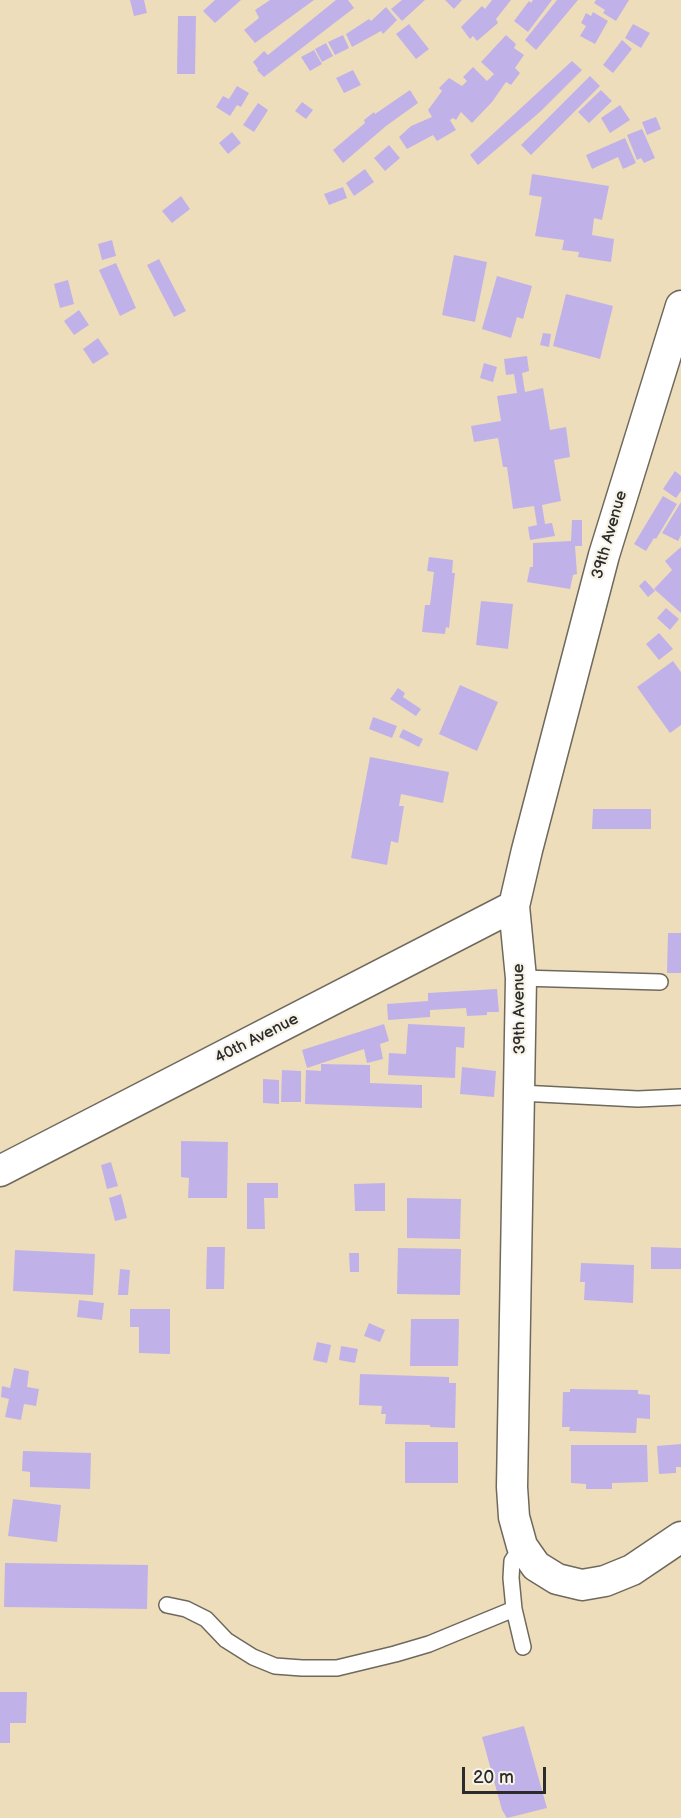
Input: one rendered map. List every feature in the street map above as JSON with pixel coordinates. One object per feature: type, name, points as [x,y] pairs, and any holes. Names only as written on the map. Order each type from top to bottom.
[{"type":"street","name":"39th Avenue","points":[[681,306],[604,555],[526,850],[514,906],[521,978],[512,1488],[514,1517],[522,1546],[536,1566],[557,1580],[582,1585],[605,1581],[632,1570],[681,1538]]},
{"type":"street","name":"40th Avenue","points":[[0,1171],[514,906]]},
{"type":"lane","points":[[521,978],[660,982]]},
{"type":"lane","points":[[520,1093],[638,1099],[681,1096]]},
{"type":"lane","points":[[522,1546],[512,1560],[511,1578],[514,1609],[524,1647]]},
{"type":"lane","points":[[167,1605],[186,1609],[206,1619],[226,1640],[253,1657],[275,1666],[302,1668],[337,1668],[395,1654],[429,1644],[514,1609]]},
{"type":"building","points":[[130,0],[144,0],[147,13],[134,16]]},
{"type":"building","points":[[215,0],[241,0],[215,23],[203,11]]},
{"type":"building","points":[[270,0],[314,0],[255,43],[244,30],[259,18],[255,10]]},
{"type":"building","points":[[336,0],[348,0],[354,8],[264,77],[257,70],[253,62],[264,51],[268,55]]},
{"type":"building","points":[[402,0],[425,0],[402,21],[391,9]]},
{"type":"building","points":[[445,0],[462,0],[454,9]]},
{"type":"building","points":[[492,0],[511,0],[496,19],[498,23],[477,41],[473,36],[470,39],[461,27],[482,6],[485,9]]},
{"type":"building","points":[[533,0],[552,0],[528,32],[514,21],[529,1],[531,3]]},
{"type":"building","points":[[557,0],[578,0],[536,50],[525,40]]},
{"type":"building","points":[[596,0],[629,0],[616,21],[603,13],[605,10],[594,3]]},
{"type":"building","points":[[386,7],[397,20],[383,34],[381,31],[352,47],[346,34],[369,19],[371,21]]},
{"type":"building","points":[[593,12],[608,21],[595,44],[580,36],[586,26],[581,23],[586,13],[591,16]]},
{"type":"building","points":[[178,16],[196,16],[195,74],[177,74]]},
{"type":"building","points":[[409,24],[429,49],[416,59],[396,34]]},
{"type":"building","points":[[633,24],[650,33],[641,48],[625,38]]},
{"type":"building","points":[[343,35],[349,48],[335,55],[328,42]]},
{"type":"building","points":[[506,35],[516,44],[514,48],[524,55],[515,68],[520,73],[511,85],[506,82],[492,102],[472,123],[461,112],[456,120],[453,118],[450,120],[456,130],[437,141],[433,135],[407,149],[399,137],[411,126],[432,117],[428,110],[442,91],[439,88],[449,78],[462,86],[467,81],[463,77],[473,67],[487,81],[494,74],[481,62]]},
{"type":"building","points":[[622,40],[632,49],[613,73],[603,65]]},
{"type":"building","points":[[326,43],[333,56],[322,62],[315,49]]},
{"type":"building","points":[[314,50],[322,64],[310,71],[301,57]]},
{"type":"building","points":[[572,61],[582,70],[541,111],[478,165],[470,155]]},
{"type":"building","points":[[353,70],[361,85],[344,93],[336,78]]},
{"type":"building","points":[[590,76],[600,86],[531,155],[521,145]]},
{"type":"building","points":[[237,86],[249,93],[241,107],[237,105],[230,116],[216,107],[223,96],[229,99]]},
{"type":"building","points":[[410,90],[418,103],[386,126],[343,163],[333,150],[365,123],[364,120],[374,112],[375,114]]},
{"type":"building","points":[[601,90],[612,101],[589,123],[578,112]]},
{"type":"building","points":[[302,102],[313,110],[306,119],[295,111]]},
{"type":"building","points":[[258,103],[268,110],[254,132],[243,125]]},
{"type":"building","points":[[620,105],[630,120],[610,133],[601,118]]},
{"type":"building","points":[[656,117],[661,129],[647,135],[642,122]]},
{"type":"building","points":[[642,129],[655,158],[644,163],[641,158],[637,160],[627,135]]},
{"type":"building","points":[[232,132],[241,143],[228,154],[219,143]]},
{"type":"building","points":[[625,138],[636,163],[623,169],[618,157],[592,169],[586,155]]},
{"type":"building","points":[[389,145],[400,158],[385,171],[374,158]]},
{"type":"building","points":[[365,169],[374,182],[354,196],[346,183]]},
{"type":"building","points":[[532,174],[609,186],[602,220],[594,218],[592,235],[614,239],[611,262],[578,257],[579,252],[562,250],[564,240],[535,236],[542,197],[529,195]]},
{"type":"building","points":[[343,187],[347,198],[329,205],[324,194]]},
{"type":"building","points":[[181,196],[190,209],[172,223],[162,211]]},
{"type":"building","points":[[112,240],[116,256],[102,260],[98,244]]},
{"type":"building","points":[[454,255],[487,262],[475,322],[442,315]]},
{"type":"building","points":[[159,259],[186,311],[174,317],[147,265]]},
{"type":"building","points":[[116,263],[136,308],[120,316],[99,270]]},
{"type":"building","points":[[497,276],[532,286],[523,319],[517,317],[511,338],[482,329]]},
{"type":"building","points":[[68,280],[74,304],[60,308],[54,284]]},
{"type":"building","points":[[566,294],[613,306],[600,359],[553,346]]},
{"type":"building","points":[[79,310],[89,325],[74,335],[64,321]]},
{"type":"building","points":[[543,333],[551,334],[549,347],[540,345]]},
{"type":"building","points":[[98,338],[109,354],[93,364],[83,349]]},
{"type":"building","points":[[527,356],[529,371],[522,373],[525,392],[543,388],[550,430],[566,427],[570,457],[554,460],[561,501],[542,505],[545,524],[552,523],[555,536],[530,540],[528,527],[537,525],[534,506],[513,509],[507,467],[503,467],[498,438],[474,442],[471,426],[501,421],[497,396],[517,393],[514,374],[506,375],[504,359]]},
{"type":"building","points":[[484,363],[497,367],[493,382],[480,378]]},
{"type":"building","points":[[675,471],[681,476],[681,491],[676,498],[663,489]]},
{"type":"building","points":[[663,496],[677,504],[646,551],[634,544]]},
{"type":"building","points":[[681,502],[681,535],[678,541],[662,533]]},
{"type":"building","points":[[572,520],[582,520],[582,546],[575,546],[577,574],[573,575],[570,589],[527,582],[530,567],[533,567],[533,543],[571,541]]},
{"type":"building","points":[[681,547],[681,613],[654,589],[672,570],[665,561]]},
{"type":"building","points":[[429,557],[453,560],[452,573],[455,573],[449,628],[446,627],[445,634],[422,632],[425,605],[430,605],[434,572],[427,571]]},
{"type":"building","points":[[645,580],[655,591],[648,597],[639,586]]},
{"type":"building","points":[[481,601],[513,604],[508,649],[476,645]]},
{"type":"building","points":[[666,608],[679,619],[670,630],[657,618]]},
{"type":"building","points":[[659,633],[673,649],[659,660],[646,644]]},
{"type":"building","points":[[673,661],[681,672],[681,725],[670,733],[637,687]]},
{"type":"building","points":[[460,685],[498,702],[477,751],[439,734]]},
{"type":"building","points":[[398,688],[405,693],[403,697],[421,709],[416,716],[390,699]]},
{"type":"building","points":[[373,717],[397,726],[392,738],[369,729]]},
{"type":"building","points":[[403,729],[423,739],[419,747],[399,737]]},
{"type":"building","points":[[370,757],[449,772],[443,803],[401,794],[399,806],[404,806],[398,843],[391,841],[387,865],[351,858]]},
{"type":"building","points":[[593,809],[651,809],[651,829],[592,829]]},
{"type":"building","points":[[668,933],[681,933],[681,973],[667,973]]},
{"type":"building","points":[[497,989],[499,1012],[467,1016],[466,1008],[430,1010],[430,1017],[388,1020],[387,1004],[428,1001],[428,993]]},
{"type":"building","points":[[384,1024],[389,1041],[380,1044],[383,1059],[367,1063],[364,1049],[307,1068],[302,1050]]},
{"type":"building","points":[[408,1024],[465,1027],[464,1048],[456,1047],[455,1078],[388,1075],[389,1053],[406,1054]]},
{"type":"building","points":[[321,1064],[370,1065],[370,1083],[422,1085],[422,1108],[305,1104],[306,1070],[321,1071]]},
{"type":"building","points":[[462,1067],[496,1071],[494,1097],[460,1094]]},
{"type":"building","points":[[282,1070],[301,1071],[301,1102],[281,1102]]},
{"type":"building","points":[[263,1079],[279,1080],[279,1104],[263,1103]]},
{"type":"building","points":[[181,1141],[228,1142],[227,1198],[188,1198],[189,1178],[181,1177]]},
{"type":"building","points":[[111,1162],[118,1186],[107,1189],[101,1165]]},
{"type":"building","points":[[247,1183],[278,1183],[278,1198],[264,1198],[265,1229],[247,1229]]},
{"type":"building","points":[[385,1183],[385,1211],[355,1211],[354,1184]]},
{"type":"building","points":[[121,1194],[127,1218],[115,1221],[109,1198]]},
{"type":"building","points":[[407,1198],[461,1199],[460,1239],[407,1238]]},
{"type":"building","points":[[207,1247],[225,1247],[224,1289],[206,1289]]},
{"type":"building","points":[[651,1247],[681,1248],[681,1269],[651,1269]]},
{"type":"building","points":[[398,1248],[461,1249],[460,1295],[397,1294]]},
{"type":"building","points":[[15,1250],[95,1254],[93,1295],[13,1291]]},
{"type":"building","points":[[349,1253],[359,1253],[359,1272],[350,1272]]},
{"type":"building","points":[[581,1263],[634,1265],[633,1303],[584,1300],[585,1282],[580,1282]]},
{"type":"building","points":[[120,1269],[130,1270],[128,1295],[118,1295]]},
{"type":"building","points":[[79,1300],[104,1303],[102,1320],[77,1317]]},
{"type":"building","points":[[130,1309],[170,1309],[170,1354],[139,1353],[139,1327],[130,1327]]},
{"type":"building","points":[[411,1319],[459,1319],[458,1366],[410,1366]]},
{"type":"building","points":[[369,1323],[385,1330],[380,1342],[364,1336]]},
{"type":"building","points":[[317,1342],[331,1345],[327,1363],[313,1360]]},
{"type":"building","points":[[341,1346],[358,1349],[355,1363],[339,1360]]},
{"type":"building","points":[[14,1368],[29,1371],[27,1387],[39,1389],[36,1406],[24,1404],[21,1420],[5,1417],[9,1399],[1,1397],[2,1386],[10,1388]]},
{"type":"building","points":[[360,1374],[449,1377],[449,1383],[456,1383],[455,1428],[385,1424],[386,1414],[381,1414],[382,1406],[359,1405]]},
{"type":"building","points":[[570,1389],[638,1390],[638,1394],[650,1395],[650,1419],[637,1418],[636,1433],[569,1431],[570,1427],[562,1427],[563,1392],[570,1392]]},
{"type":"building","points":[[405,1442],[458,1442],[458,1483],[405,1483]]},
{"type":"building","points":[[681,1444],[681,1467],[676,1467],[676,1473],[659,1474],[657,1446]]},
{"type":"building","points":[[571,1445],[647,1445],[648,1482],[612,1483],[612,1489],[586,1489],[586,1484],[571,1483]]},
{"type":"building","points":[[23,1451],[91,1453],[90,1489],[30,1487],[30,1472],[22,1471]]},
{"type":"building","points":[[13,1499],[61,1505],[57,1542],[8,1536]]},
{"type":"building","points":[[5,1563],[148,1565],[147,1609],[4,1607]]},
{"type":"building","points":[[0,1692],[27,1692],[26,1723],[10,1723],[10,1743],[0,1743]]},
{"type":"building","points":[[524,1726],[547,1808],[507,1818],[502,1810],[482,1737]]}]
